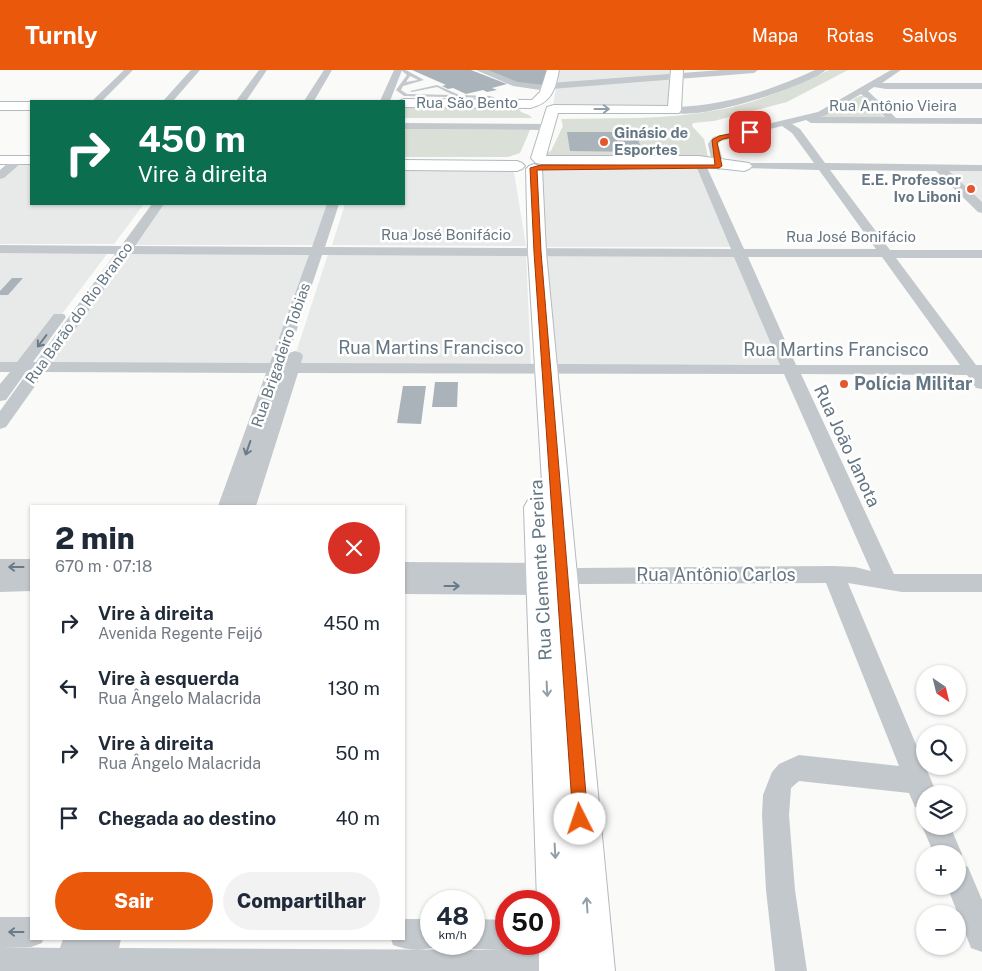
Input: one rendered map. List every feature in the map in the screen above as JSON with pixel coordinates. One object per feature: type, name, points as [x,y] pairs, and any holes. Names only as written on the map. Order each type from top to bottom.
[{"type":"main road","points":[[533,106],[543,97],[553,70]]},
{"type":"main road","points":[[533,106],[553,109],[674,110],[677,73]]},
{"type":"main road","points":[[0,101],[30,101]]},
{"type":"main road","name":"Rua São Bento","points":[[405,101],[533,106]]},
{"type":"main road","name":"Rua São Bento","points":[[405,101],[533,106]]},
{"type":"main road","points":[[0,106],[30,106]]},
{"type":"main road","name":"Rua Clemente Pereira","points":[[533,106],[541,128]]},
{"type":"main road","name":"Rua Clemente Pereira","points":[[553,109],[541,128],[530,163],[532,249],[539,374],[593,969]]},
{"type":"main road","points":[[408,163],[700,164],[744,166]]},
{"type":"main road","name":"Rua Clemente Pereira","points":[[554,890],[557,578]]},
{"type":"main road","name":"Rua Clemente Pereira","points":[[558,955],[561,969]]},
{"type":"street","points":[[98,100],[129,70]]},
{"type":"street","points":[[169,100],[196,70]]},
{"type":"street","points":[[242,100],[263,70]]},
{"type":"street","points":[[310,100],[328,70]]},
{"type":"street","points":[[385,100],[398,70]]},
{"type":"street","points":[[480,70],[516,84],[548,87],[677,73],[754,70]]},
{"type":"street","points":[[674,110],[730,106],[769,94],[822,70]]},
{"type":"street","points":[[718,165],[713,144],[717,139],[824,113],[897,70]]},
{"type":"street","points":[[873,84],[886,86],[982,86]]},
{"type":"street","points":[[862,90],[894,121]]},
{"type":"street","name":"Rua Antônio Vieira","points":[[804,118],[818,121],[982,121]]},
{"type":"street","points":[[785,124],[796,131],[979,377]]},
{"type":"street","points":[[405,127],[541,128]]},
{"type":"street","points":[[0,176],[12,162]]},
{"type":"street","name":"Rua João Janota","points":[[700,164],[792,374],[884,576]]},
{"type":"street","points":[[744,166],[982,168]]},
{"type":"street","points":[[939,168],[982,209]]},
{"type":"street","name":"Rua Barão do Rio Branco","points":[[119,247],[143,205]]},
{"type":"street","name":"Rua Barão do Rio Branco","points":[[0,396],[22,373],[119,247],[157,205]]},
{"type":"street","name":"Rua Brigadeiro Tobias","points":[[246,505],[282,373],[339,205]]},
{"type":"street","name":"Rua José Bonifácio","points":[[0,244],[119,247],[738,250],[982,248]]},
{"type":"street","name":"Rua José Bonifácio","points":[[0,249],[119,247]]},
{"type":"street","name":"Rua José Bonifácio","points":[[884,250],[982,254]]},
{"type":"street","name":"Rua Martins Francisco","points":[[0,367],[22,373],[792,374],[979,377]]},
{"type":"street","name":"Rua Barão do Rio Branco","points":[[0,423],[22,373]]},
{"type":"street","name":"Rua Brigadeiro Tobias","points":[[228,505],[282,373]]},
{"type":"street","points":[[0,567],[30,567]]},
{"type":"street","points":[[884,576],[982,569]]},
{"type":"street","name":"Rua Antônio Carlos","points":[[405,570],[557,578]]},
{"type":"street","points":[[844,574],[919,785]]},
{"type":"street","name":"Rua Antônio Carlos","points":[[405,586],[557,578],[844,574],[871,580],[884,576]]},
{"type":"street","points":[[884,576],[982,583]]},
{"type":"street","points":[[0,583],[30,583]]},
{"type":"street","points":[[791,971],[779,887],[775,815],[778,788],[783,777],[789,771],[799,768],[916,789]]},
{"type":"street","points":[[965,895],[982,937]]},
{"type":"street","points":[[0,932],[30,932]]},
{"type":"street","points":[[405,934],[420,934]]},
{"type":"street","points":[[560,935],[590,936]]},
{"type":"street","points":[[0,963],[86,958],[593,969]]},
{"type":"lane","points":[[401,85],[422,80],[403,70]]},
{"type":"lane","points":[[403,100],[398,90],[409,74]]},
{"type":"lane","points":[[404,100],[420,89],[437,86],[460,96]]},
{"type":"lane","points":[[420,89],[433,96]]},
{"type":"lane","points":[[404,100],[406,95],[490,97],[509,104]]},
{"type":"shaded area","points":[[556,70],[675,70],[675,75],[553,84]]},
{"type":"shaded area","points":[[829,70],[848,70],[787,102],[714,121],[693,123],[692,126],[704,139],[708,157],[546,159],[541,155],[551,151],[563,126],[561,119],[659,117],[718,110],[761,99]]},
{"type":"shaded area","points":[[672,79],[672,104],[661,107],[553,105],[556,88]]},
{"type":"shaded area","points":[[863,96],[884,117],[820,117]]},
{"type":"shaded area","points":[[405,106],[517,106],[521,112],[532,118],[405,118]]},
{"type":"shaded area","points":[[405,129],[530,130],[520,153],[508,157],[405,157]]},
{"type":"shaded area","points":[[13,164],[30,164],[30,205],[143,205],[114,244],[0,244],[0,176]]},
{"type":"shaded area","points":[[405,165],[513,166],[526,246],[332,245],[345,205],[405,205]]},
{"type":"shaded area","points":[[701,167],[737,247],[537,247],[536,168]]},
{"type":"shaded area","name":"E.E. Professor Ivo Liboni","points":[[939,168],[982,168],[982,209]]},
{"type":"shaded area","points":[[157,205],[333,205],[319,245],[129,245]]},
{"type":"shaded area","points":[[0,249],[110,250],[22,367],[0,367]]},
{"type":"shaded area","points":[[125,250],[317,251],[276,368],[40,367]]},
{"type":"shaded area","points":[[329,251],[526,252],[531,369],[291,368]]},
{"type":"shaded area","points":[[537,252],[739,253],[790,369],[546,369]]},
{"type":"building","points":[[412,70],[471,70],[507,84],[492,88],[497,90],[487,92],[483,90],[466,94],[453,88],[448,89],[442,86],[446,85]]},
{"type":"building","points":[[487,70],[548,70],[545,86],[518,83]]},
{"type":"building","name":"Ginásio de Esportes","points":[[567,132],[636,132],[642,152],[570,151]]},
{"type":"building","points":[[12,278],[23,278],[8,295],[0,295],[0,291]]},
{"type":"building","points":[[435,382],[458,382],[457,407],[432,407]]},
{"type":"building","points":[[403,386],[426,386],[421,424],[397,423]]},
{"type":"place","name":"Ginásio de Esportes","points":[[604,142]]},
{"type":"place","name":"E.E. Professor Ivo Liboni","points":[[971,189]]},
{"type":"place","name":"Polícia Militar","points":[[844,384]]},
{"type":"route","points":[[580,819],[537,252],[534,168],[541,166],[719,166],[713,144],[714,141],[722,137],[750,132]]}]
